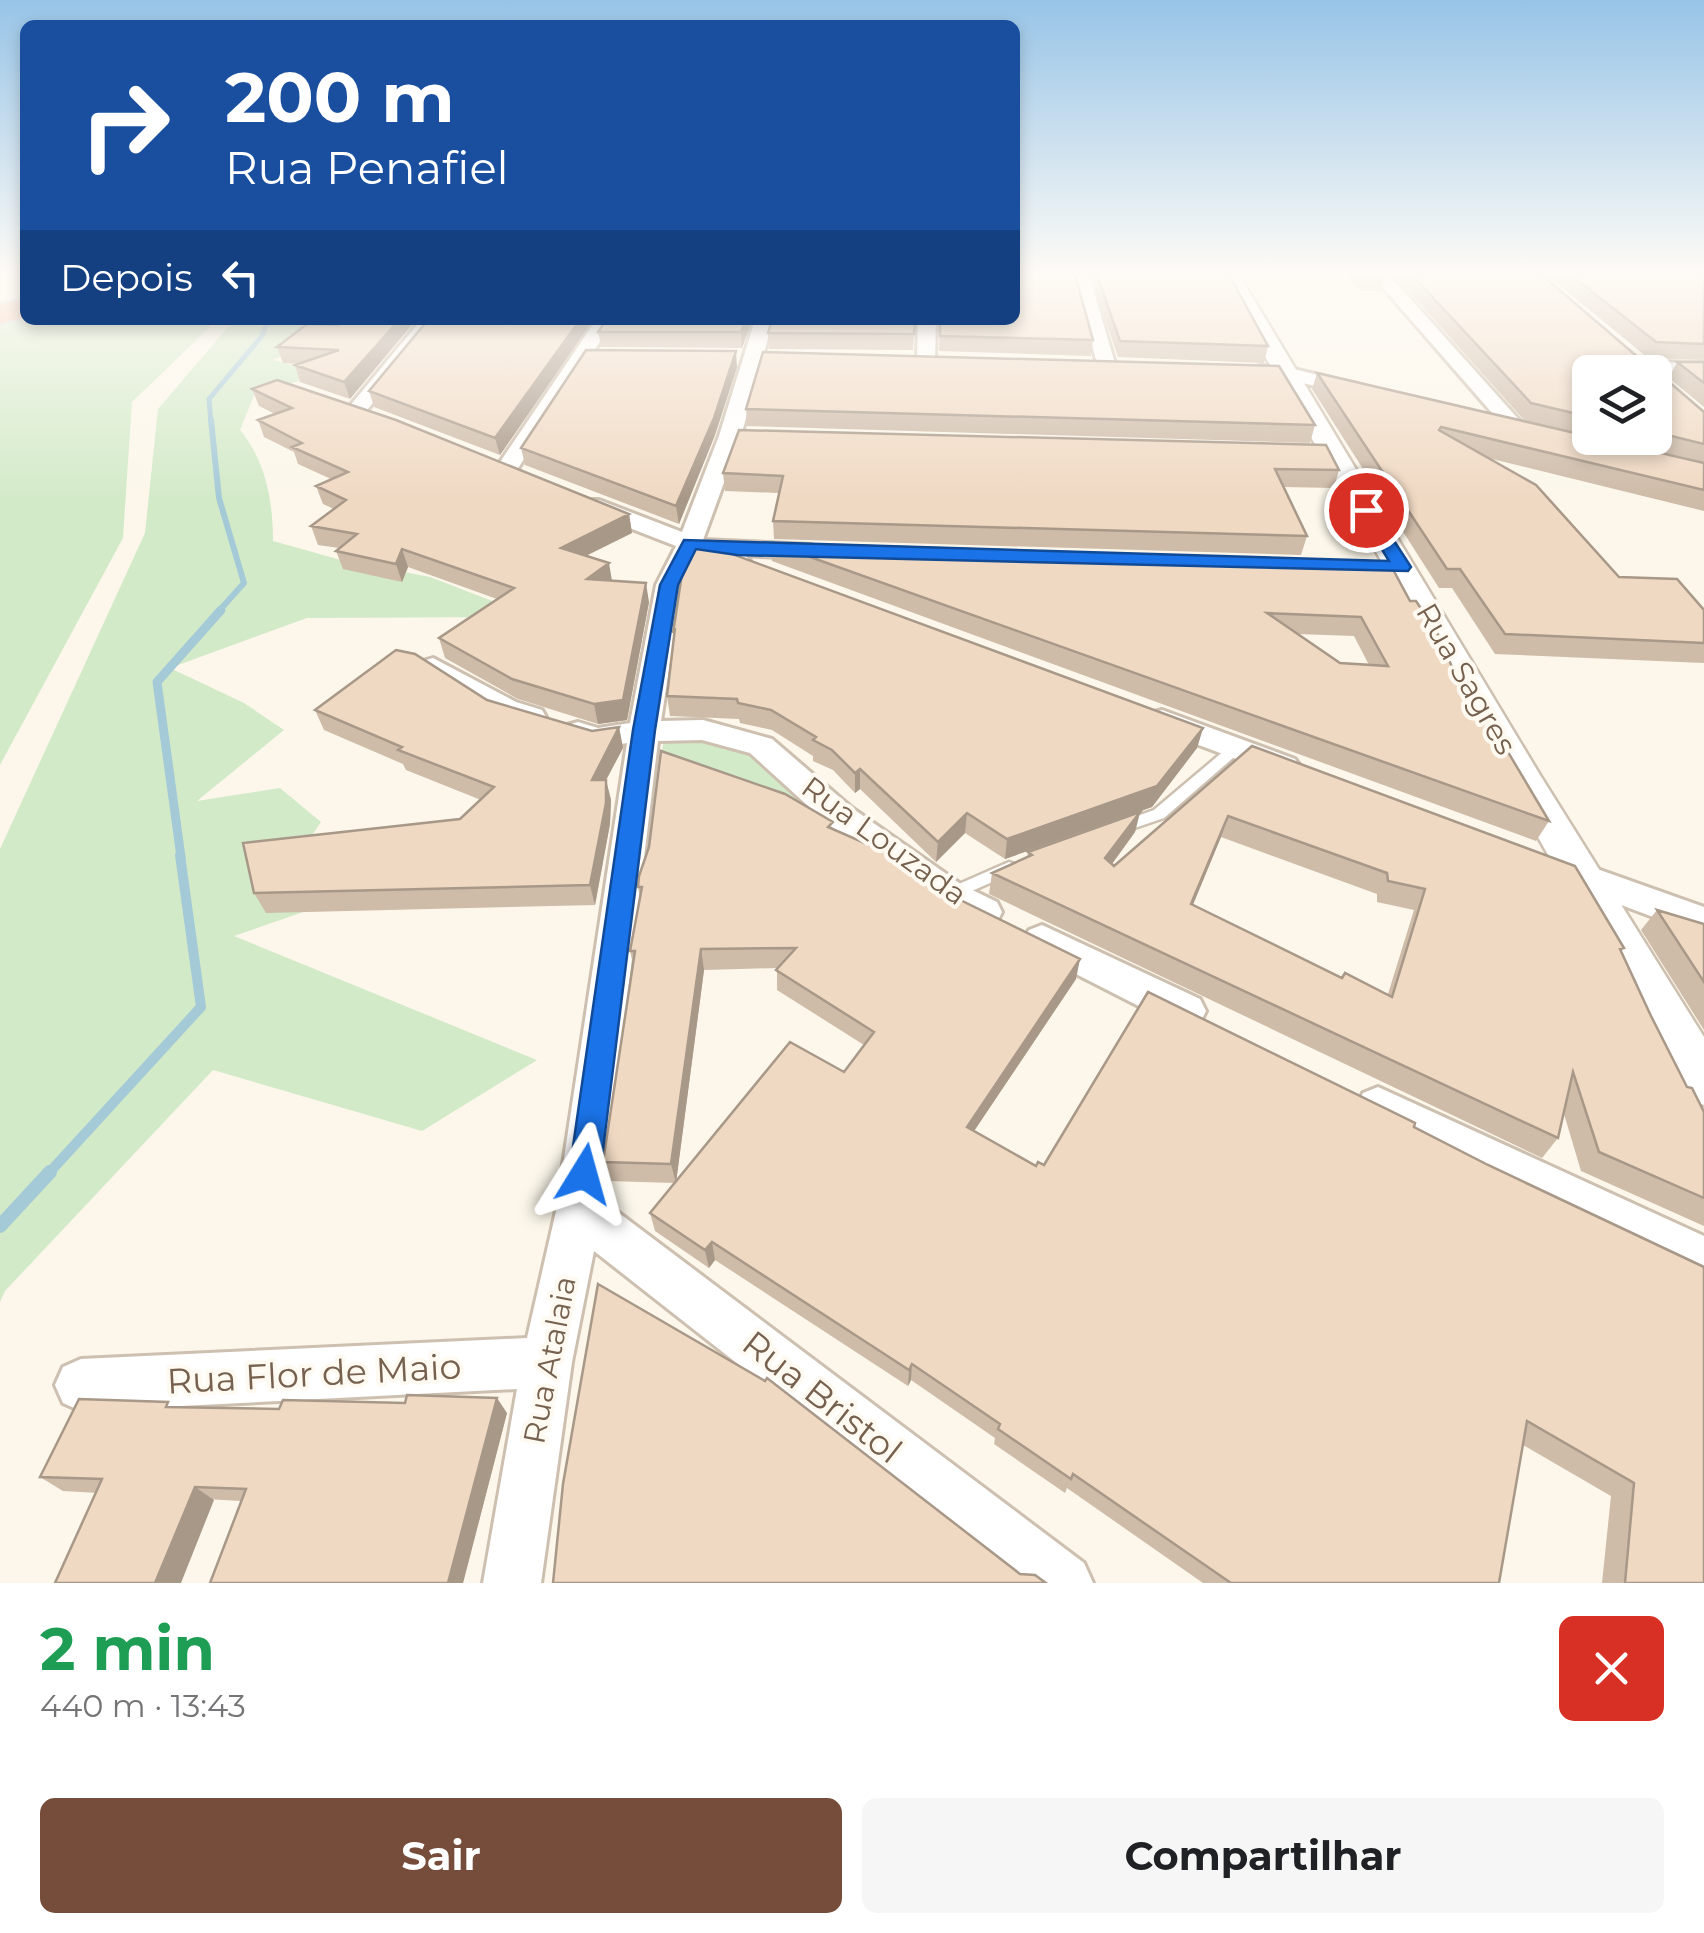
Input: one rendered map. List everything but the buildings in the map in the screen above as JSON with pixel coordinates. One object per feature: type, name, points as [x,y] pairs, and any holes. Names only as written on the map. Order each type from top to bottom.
[{"type":"street","points":[[358,411],[404,349]]},
{"type":"street","points":[[502,469],[596,349]]},
{"type":"street","name":"Rua Atalaia","points":[[512,1583],[547,1362],[579,1210],[644,730],[669,585],[739,437],[755,349]]},
{"type":"street","points":[[926,349],[926,361]]},
{"type":"street","points":[[1103,349],[1108,367]]},
{"type":"street","name":"Rua Sagres","points":[[1271,349],[1320,452],[1402,567],[1704,1082]]},
{"type":"street","points":[[1449,349],[1524,428],[1476,417]]},
{"type":"street","points":[[1672,371],[1704,369]]},
{"type":"street","points":[[1246,372],[1285,373],[1380,395]]},
{"type":"street","points":[[558,492],[780,578]]},
{"type":"street","points":[[690,544],[737,550],[835,552]]},
{"type":"street","points":[[1363,566],[1402,567]]},
{"type":"street","name":"Rua Louzada","points":[[432,667],[505,709],[597,738],[644,730],[702,730],[761,746],[840,816],[949,894],[1216,1026]]},
{"type":"street","points":[[1132,709],[1308,775]]},
{"type":"street","points":[[1544,863],[1704,922]]},
{"type":"street","points":[[1353,1094],[1704,1260]]},
{"type":"street","name":"Rua Bristol","points":[[579,1210],[1064,1583]]},
{"type":"street","name":"Rua Flor de Maio","points":[[81,1386],[547,1362]]},
{"type":"lane","points":[[1108,832],[1159,814],[1236,748]]},
{"type":"lane","points":[[949,894],[1023,862]]},
{"type":"green space","points":[[0,349],[187,349],[132,402],[123,538],[0,765]]},
{"type":"green space","points":[[209,349],[299,349],[273,360],[326,374],[255,393],[240,430],[256,455],[266,483],[273,541],[341,560],[430,577],[534,617],[307,618],[170,668],[244,703],[284,730],[197,801],[280,788],[321,822],[298,856],[442,821],[419,872],[234,936],[537,1060],[422,1131],[213,1070],[5,1291],[0,1302],[0,849],[145,533],[158,409]]},
{"type":"green space","points":[[664,739],[712,741],[750,754],[815,803],[843,831],[845,843],[660,763]]},
{"type":"waterway","points":[[211,423],[209,399],[251,349]]},
{"type":"waterway","points":[[211,420],[219,498],[244,583],[218,612]]},
{"type":"waterway","points":[[181,857],[157,682],[221,610]]},
{"type":"waterway","points":[[48,1174],[201,1007],[180,855]]},
{"type":"waterway","points":[[0,1226],[50,1172]]},
{"type":"route","points":[[584,1174],[644,730],[669,585],[690,544],[737,550],[1402,567],[1366,510]]}]
